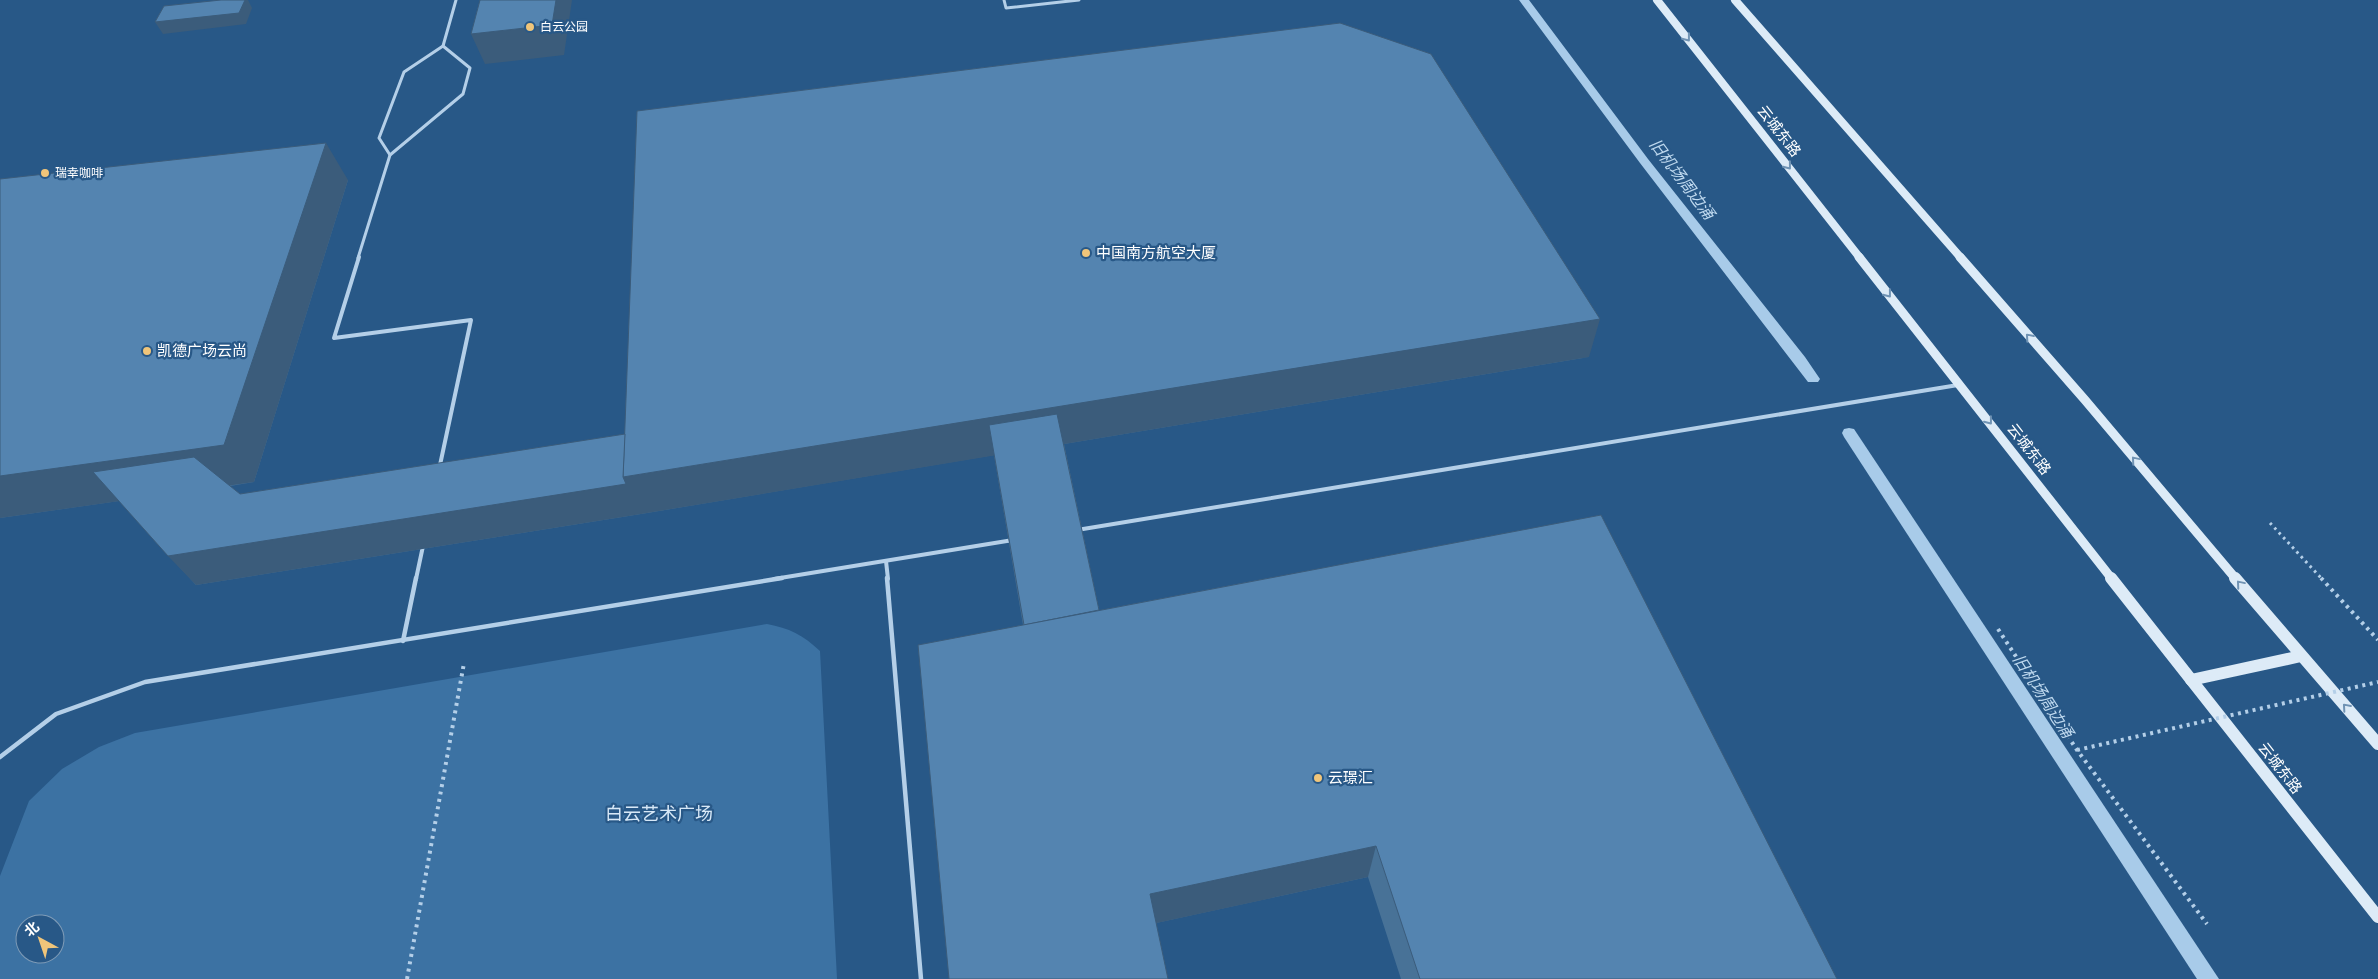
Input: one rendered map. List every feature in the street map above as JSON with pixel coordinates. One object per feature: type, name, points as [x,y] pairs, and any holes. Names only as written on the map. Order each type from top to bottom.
[{"type":"main road","name":"云城东路","points":[[1657,0],[2378,918]]},
{"type":"main road","points":[[1735,0],[2084,400],[2300,656],[2378,744]]},
{"type":"main road","points":[[2191,680],[2300,656]]},
{"type":"lane","points":[[390,155],[379,138],[404,72],[443,46],[456,0]]},
{"type":"lane","points":[[1004,0],[1006,8],[1079,0]]},
{"type":"lane","points":[[440,466],[471,320],[334,338],[390,155],[463,94],[470,68],[443,46]]},
{"type":"lane","points":[[1069,531],[1959,384]]},
{"type":"lane","points":[[0,758],[56,714],[145,682],[1017,540]]},
{"type":"lane","points":[[403,641],[423,544]]},
{"type":"lane","points":[[886,561],[921,979]]},
{"type":"path","points":[[2270,523],[2378,640]]},
{"type":"path","points":[[1998,629],[2077,750],[2207,924]]},
{"type":"path","points":[[407,979],[464,663]]},
{"type":"path","points":[[2077,750],[2378,682]]},
{"type":"green space","name":"白云艺术广场","points":[[767,624],[782,628],[802,636],[820,651],[837,979],[0,979],[0,876],[29,801],[62,769],[99,747],[135,733]]},
{"type":"building","points":[[221,0],[245,0],[239,13],[155,22],[164,6]]},
{"type":"building","points":[[480,0],[556,0],[552,25],[471,34]]},
{"type":"building","name":"中国南方航空大厦","points":[[1340,23],[1431,54],[1600,319],[623,477],[637,111]]},
{"type":"building","name":"凯德广场云尚","points":[[326,143],[224,445],[0,476],[0,179]]},
{"type":"building","points":[[1057,414],[1099,610],[1024,625],[989,425]]},
{"type":"building","points":[[625,434],[623,477],[626,484],[168,556],[93,472],[194,457],[240,494]]},
{"type":"building","name":"云璟汇","points":[[1601,515],[1837,979],[1420,979],[1376,846],[1150,894],[1168,979],[949,979],[918,645]]},
{"type":"waterway","name":"旧机场周边涌","points":[[1524,0],[1644,161],[1813,379]]},
{"type":"waterway","name":"旧机场周边涌","points":[[1849,433],[2209,979]]},
{"type":"place","name":"白云公园","points":[[530,27]]},
{"type":"place","name":"瑞幸咖啡","points":[[45,173]]},
{"type":"place","name":"中国南方航空大厦","points":[[1086,253]]},
{"type":"place","name":"凯德广场云尚","points":[[147,351]]},
{"type":"place","name":"云璟汇","points":[[1318,778]]}]
